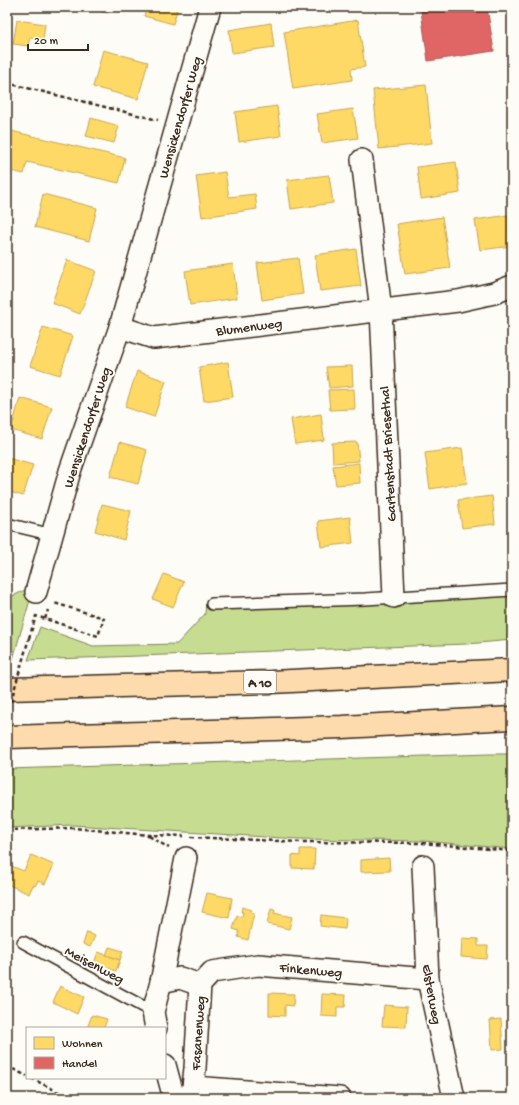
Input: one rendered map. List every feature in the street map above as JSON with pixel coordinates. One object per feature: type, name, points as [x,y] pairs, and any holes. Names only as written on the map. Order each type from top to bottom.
[{"type":"highway","name":"A 10","points":[[7,689],[264,682],[512,670]]},
{"type":"highway","points":[[7,737],[318,728],[512,718]]},
{"type":"street","name":"Wensickendorfer Weg","points":[[36,592],[70,471],[120,327],[210,7]]},
{"type":"street","points":[[362,160],[380,310]]},
{"type":"street","name":"Blumenweg","points":[[120,327],[154,338],[458,301],[494,293],[512,286]]},
{"type":"street","name":"Gartenstadt Briesethal","points":[[380,310],[394,597]]},
{"type":"street","points":[[155,1020],[161,982],[186,858]]},
{"type":"street","name":"Elsterweg","points":[[423,866],[428,979],[454,1098]]},
{"type":"street","name":"Finkenweg","points":[[200,985],[212,972],[258,965],[428,979]]},
{"type":"street","name":"Fasanenweg","points":[[161,982],[180,978],[200,985],[191,1092]]},
{"type":"street","name":"Fasanenweg","points":[[166,1069],[174,1098]]},
{"type":"street","points":[[191,1092],[340,1098]]},
{"type":"lane","points":[[7,524],[53,535]]},
{"type":"lane","points":[[212,604],[394,597],[512,590]]},
{"type":"lane","name":"Meisenweg","points":[[23,942],[155,1020]]},
{"type":"path","points":[[7,83],[176,124]]},
{"type":"path","points":[[7,715],[36,616],[98,636],[104,618],[34,598],[36,592]]},
{"type":"path","points":[[7,830],[74,828],[148,835],[300,842],[422,844],[512,851]]},
{"type":"path","points":[[7,1066],[26,1076]]},
{"type":"path","points":[[33,1079],[70,1098]]},
{"type":"green space","points":[[512,588],[512,640],[467,644],[28,660],[40,627],[93,646],[177,644],[205,614],[206,601],[362,597]]},
{"type":"green space","points":[[25,590],[32,593],[13,659],[7,659],[7,599]]},
{"type":"green space","points":[[512,754],[512,849],[423,841],[298,839],[72,825],[7,828],[7,769]]},
{"type":"building: Wohnen","points":[[81,7],[109,7],[108,13]]},
{"type":"building: Wohnen","points":[[147,7],[178,7],[173,24],[144,16]]},
{"type":"building: Wohnen","points":[[17,20],[45,24],[43,40],[30,37],[28,46],[13,44]]},
{"type":"building: Wohnen","points":[[358,20],[365,67],[351,69],[352,80],[293,89],[284,32]]},
{"type":"building: Wohnen","points":[[271,23],[274,47],[232,53],[229,30]]},
{"type":"building: Wohnen","points":[[103,50],[148,62],[138,99],[93,87]]},
{"type":"building: Wohnen","points":[[426,85],[432,143],[379,149],[373,90]]},
{"type":"building: Wohnen","points":[[277,106],[281,136],[239,142],[235,112]]},
{"type":"building: Wohnen","points":[[353,109],[358,138],[322,143],[317,114]]},
{"type":"building: Wohnen","points":[[91,118],[119,126],[114,143],[86,136]]},
{"type":"building: Wohnen","points":[[7,130],[125,158],[119,183],[27,162],[24,174],[7,170]]},
{"type":"building: Wohnen","points":[[456,162],[460,193],[421,199],[417,167]]},
{"type":"building: Wohnen","points":[[225,172],[229,197],[255,194],[257,209],[202,217],[196,176]]},
{"type":"building: Wohnen","points":[[329,175],[333,203],[291,209],[287,180]]},
{"type":"building: Wohnen","points":[[43,194],[97,208],[89,241],[35,227]]},
{"type":"building: Wohnen","points":[[508,215],[512,246],[480,250],[475,220]]},
{"type":"building: Wohnen","points":[[442,217],[450,268],[405,274],[397,224]]},
{"type":"building: Wohnen","points":[[356,249],[361,286],[320,291],[315,255]]},
{"type":"building: Wohnen","points":[[298,258],[303,294],[262,300],[257,263]]},
{"type":"building: Wohnen","points":[[67,260],[96,271],[80,314],[52,303]]},
{"type":"building: Wohnen","points":[[233,264],[237,298],[190,305],[185,271]]},
{"type":"building: Wohnen","points":[[43,327],[73,336],[60,375],[30,366]]},
{"type":"building: Wohnen","points":[[228,362],[233,397],[204,401],[199,367]]},
{"type":"building: Wohnen","points":[[352,366],[353,386],[329,388],[326,367]]},
{"type":"building: Wohnen","points":[[137,371],[166,381],[154,417],[125,407]]},
{"type":"building: Wohnen","points":[[354,389],[355,409],[330,410],[328,390]]},
{"type":"building: Wohnen","points":[[20,398],[52,407],[42,439],[11,430]]},
{"type":"building: Wohnen","points":[[321,414],[324,440],[295,444],[291,419]]},
{"type":"building: Wohnen","points":[[120,442],[147,450],[138,484],[110,477]]},
{"type":"building: Wohnen","points":[[357,442],[359,461],[333,463],[332,443]]},
{"type":"building: Wohnen","points":[[462,448],[467,483],[430,489],[425,453]]},
{"type":"building: Wohnen","points":[[7,458],[33,465],[23,496],[7,491]]},
{"type":"building: Wohnen","points":[[359,463],[360,483],[336,485],[333,466]]},
{"type":"building: Wohnen","points":[[492,496],[495,524],[462,528],[458,500]]},
{"type":"building: Wohnen","points":[[102,504],[131,511],[124,540],[95,531]]},
{"type":"building: Wohnen","points":[[350,517],[353,543],[321,547],[318,521]]},
{"type":"building: Wohnen","points":[[164,574],[184,582],[173,607],[153,599]]},
{"type":"building: Wohnen","points":[[300,849],[315,849],[314,869],[292,868],[292,855],[300,856]]},
{"type":"building: Wohnen","points":[[31,855],[54,865],[45,884],[38,881],[35,886],[33,885],[29,894],[7,884],[7,876],[11,866],[24,871]]},
{"type":"building: Wohnen","points":[[389,858],[390,871],[361,872],[361,860]]},
{"type":"building: Wohnen","points":[[207,893],[232,898],[229,918],[202,912]]},
{"type":"building: Wohnen","points":[[242,907],[252,910],[251,912],[254,913],[248,940],[238,937],[239,931],[233,929],[237,916],[242,917]]},
{"type":"building: Wohnen","points":[[271,909],[275,910],[274,913],[292,917],[289,929],[267,924]]},
{"type":"building: Wohnen","points":[[321,915],[346,918],[345,929],[320,926]]},
{"type":"building: Wohnen","points":[[87,932],[95,936],[90,947],[83,944]]},
{"type":"building: Wohnen","points":[[462,938],[478,939],[478,946],[488,946],[487,959],[461,957]]},
{"type":"building: Wohnen","points":[[109,947],[123,951],[120,960],[106,955]]},
{"type":"building: Wohnen","points":[[98,952],[120,960],[116,971],[94,963]]},
{"type":"building: Wohnen","points":[[60,986],[84,997],[77,1014],[53,1002]]},
{"type":"building: Wohnen","points":[[269,993],[294,994],[293,1006],[285,1005],[285,1016],[269,1015]]},
{"type":"building: Wohnen","points":[[322,994],[346,995],[345,1007],[337,1007],[337,1017],[321,1016]]},
{"type":"building: Wohnen","points":[[384,1005],[407,1007],[406,1027],[382,1026]]},
{"type":"building: Wohnen","points":[[92,1015],[107,1019],[104,1027],[87,1027]]},
{"type":"building: Wohnen","points":[[501,1019],[503,1049],[492,1050],[490,1020]]},
{"type":"building: Handel","points":[[445,7],[487,7],[494,51],[428,61],[421,11]]}]
